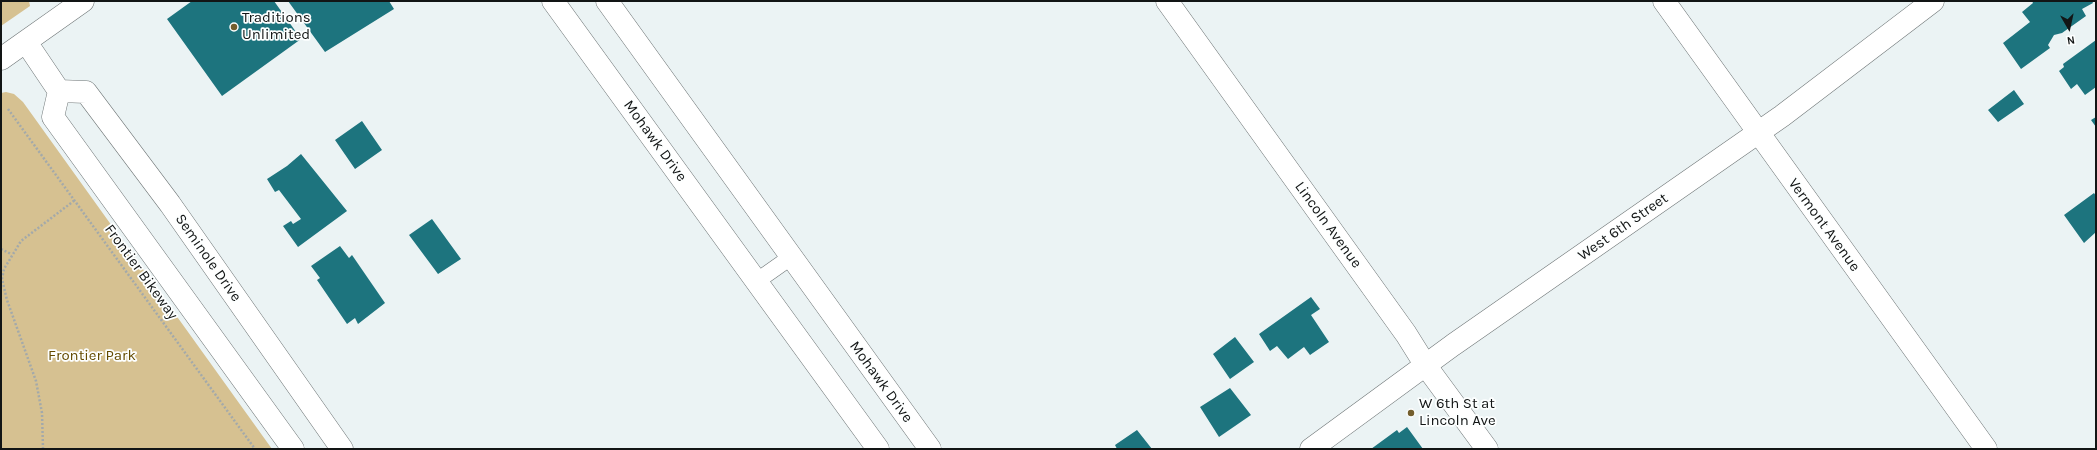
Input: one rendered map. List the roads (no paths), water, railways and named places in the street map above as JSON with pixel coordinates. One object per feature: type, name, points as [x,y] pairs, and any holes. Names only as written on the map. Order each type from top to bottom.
[{"type":"street","points":[[1,59],[83,1]]},
{"type":"street","name":"Mohawk Drive","points":[[553,1],[878,449]]},
{"type":"street","name":"Mohawk Drive","points":[[607,1],[790,257],[930,449]]},
{"type":"street","name":"Lincoln Avenue","points":[[1167,1],[1406,334],[1426,366],[1487,449]]},
{"type":"street","name":"Vermont Avenue","points":[[1664,1],[1986,449]]},
{"type":"street","name":"West 6th Street","points":[[1311,449],[1453,345],[1758,133],[1933,1]]},
{"type":"street","points":[[26,42],[59,91],[53,117],[292,449]]},
{"type":"street","name":"Seminole Drive","points":[[59,91],[86,92],[170,204],[342,449]]},
{"type":"lane","points":[[757,281],[790,257]]},
{"type":"place","name":"Traditions Unlimited","points":[[234,27]]},
{"type":"place","name":"W 6th St at Lincoln Ave","points":[[1411,413]]},
{"type":"park label","name":"Frontier Park","points":[[92,356]]}]
